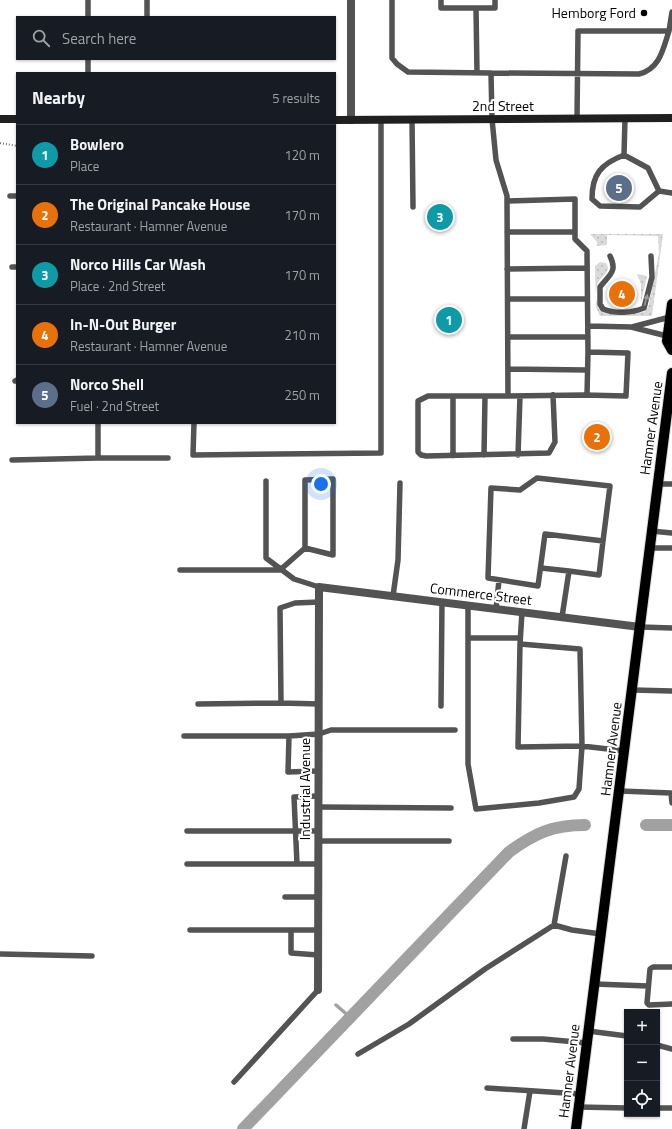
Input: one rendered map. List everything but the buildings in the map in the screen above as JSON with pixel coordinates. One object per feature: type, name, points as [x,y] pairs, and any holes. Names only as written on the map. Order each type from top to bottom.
[{"type":"main road","name":"2nd Street","points":[[336,120],[672,118]]},
{"type":"main road","points":[[0,119],[16,119]]},
{"type":"main road","points":[[672,304],[667,336],[667,341],[672,350]]},
{"type":"main road","name":"Hamner Avenue","points":[[576,1129],[633,690],[657,484],[671,395],[672,373]]},
{"type":"street","points":[[351,0],[351,120]]},
{"type":"street","name":"Commerce Street","points":[[319,587],[640,627]]},
{"type":"street","name":"Industrial Avenue","points":[[318,990],[319,587]]},
{"type":"lane","points":[[88,0],[88,16]]},
{"type":"lane","points":[[147,0],[147,16]]},
{"type":"lane","points":[[392,0],[392,58],[397,64],[408,72],[578,74],[639,74],[648,72],[659,60],[669,31],[672,12]]},
{"type":"lane","points":[[441,0],[440,8],[495,8],[496,0]]},
{"type":"lane","points":[[476,8],[477,73]]},
{"type":"lane","points":[[577,119],[578,31],[669,31]]},
{"type":"lane","points":[[88,60],[88,72]]},
{"type":"lane","points":[[491,73],[492,119],[496,160],[507,196],[508,396]]},
{"type":"lane","points":[[412,119],[413,206]]},
{"type":"lane","points":[[624,155],[625,119]]},
{"type":"lane","points":[[194,424],[193,455],[381,453],[381,120]]},
{"type":"lane","points":[[659,191],[648,168],[624,155],[611,160],[597,172],[592,187],[592,199],[600,206],[640,207],[659,191],[672,193]]},
{"type":"lane","points":[[10,196],[16,196]]},
{"type":"lane","points":[[507,201],[575,199],[575,239],[587,251],[587,395]]},
{"type":"lane","points":[[507,232],[575,232]]},
{"type":"lane","points":[[610,256],[613,263],[613,270],[610,277],[600,287],[600,304],[603,309],[617,312],[629,312],[644,308],[652,277],[651,256]]},
{"type":"lane","points":[[507,269],[587,268]]},
{"type":"lane","points":[[508,299],[587,299]]},
{"type":"lane","points":[[631,327],[670,317]]},
{"type":"lane","points":[[588,326],[631,327],[667,336]]},
{"type":"lane","points":[[508,337],[588,337]]},
{"type":"lane","points":[[553,395],[555,442],[549,453],[453,456],[421,455],[418,452],[418,401],[421,398],[428,396],[520,396],[553,395],[587,395],[626,396],[628,353],[588,352]]},
{"type":"lane","points":[[508,370],[587,370]]},
{"type":"lane","points":[[452,396],[453,456]]},
{"type":"lane","points":[[484,455],[485,396]]},
{"type":"lane","points":[[518,455],[520,396]]},
{"type":"lane","points":[[98,424],[98,458]]},
{"type":"lane","points":[[12,460],[168,458]]},
{"type":"lane","points":[[541,568],[599,575],[604,541],[610,486],[537,478],[520,490],[491,488],[488,578],[538,586],[545,534],[604,541]]},
{"type":"lane","points":[[180,570],[280,570],[305,548],[305,480],[333,479],[333,555],[305,548]]},
{"type":"lane","points":[[266,481],[266,558],[294,579],[319,587]]},
{"type":"lane","points":[[393,596],[398,560],[400,483]]},
{"type":"lane","points":[[657,484],[672,484]]},
{"type":"lane","points":[[651,531],[672,533]]},
{"type":"lane","points":[[649,548],[672,548]]},
{"type":"lane","points":[[562,617],[569,572]]},
{"type":"lane","points":[[496,609],[499,580]]},
{"type":"lane","points":[[281,703],[280,608],[295,603],[319,602]]},
{"type":"lane","points":[[441,706],[442,602]]},
{"type":"lane","points":[[468,605],[468,638],[468,764],[476,809],[574,797],[579,788],[582,746],[580,649],[520,641],[468,638]]},
{"type":"lane","points":[[522,612],[518,747],[582,746],[625,751]]},
{"type":"lane","points":[[640,627],[672,628]]},
{"type":"lane","points":[[633,690],[672,691]]},
{"type":"lane","points":[[198,704],[319,704]]},
{"type":"lane","points":[[184,736],[289,736],[319,734],[331,730],[455,730]]},
{"type":"lane","points":[[289,736],[288,772],[318,771]]},
{"type":"lane","points":[[620,791],[671,793],[672,803]]},
{"type":"lane","points":[[297,864],[294,798],[318,796]]},
{"type":"lane","points":[[318,807],[451,808]]},
{"type":"lane","points":[[187,831],[318,831]]},
{"type":"lane","points":[[318,841],[449,841]]},
{"type":"lane","points":[[358,1054],[409,1024],[485,969],[554,925],[566,856]]},
{"type":"lane","points":[[187,864],[318,864]]},
{"type":"lane","points":[[285,896],[318,897]]},
{"type":"lane","points":[[554,925],[572,930],[601,934]]},
{"type":"lane","points":[[190,930],[318,930]]},
{"type":"lane","points":[[291,930],[291,953],[318,954]]},
{"type":"lane","points":[[0,954],[92,956]]},
{"type":"lane","points":[[672,967],[653,967],[650,969],[648,986],[649,1005],[672,1004]]},
{"type":"lane","points":[[595,984],[648,986]]},
{"type":"lane","points":[[234,1082],[318,990]]},
{"type":"lane","points":[[588,1031],[624,1036]]},
{"type":"lane","points":[[512,1039],[543,1039],[587,1044]]},
{"type":"lane","points":[[660,1046],[672,1049]]},
{"type":"lane","points":[[487,1088],[580,1094]]},
{"type":"lane","points":[[524,1129],[530,1091]]},
{"type":"lane","points":[[578,1107],[624,1108]]},
{"type":"lane","points":[[660,1108],[672,1108]]},
{"type":"path","points":[[0,143],[16,146]]},
{"type":"shaded area","points":[[590,234],[663,234],[652,316],[600,316],[596,307],[595,266],[600,262],[606,263],[608,267],[607,272],[597,285],[596,300],[601,308],[610,313],[617,314],[646,311],[649,304],[659,253],[658,236],[607,235],[607,245],[597,246],[597,242]]},
{"type":"shaded area","points":[[637,274],[647,276],[641,302],[641,284]]},
{"type":"waterway","points":[[243,1129],[509,852],[527,840],[545,831],[574,825],[585,825]]},
{"type":"waterway","points":[[646,825],[672,825]]},
{"type":"waterway","points":[[336,1005],[351,1018]]},
{"type":"place","name":"Hemborg Ford","points":[[644,13]]},
{"type":"place","name":"Norco Shell","points":[[619,188]]},
{"type":"place","name":"Norco Hills Car Wash","points":[[440,217]]},
{"type":"place","name":"In-N-Out Burger","points":[[622,294]]},
{"type":"place","name":"Bowlero","points":[[449,320]]},
{"type":"place","name":"The Original Pancake House","points":[[597,437]]}]
